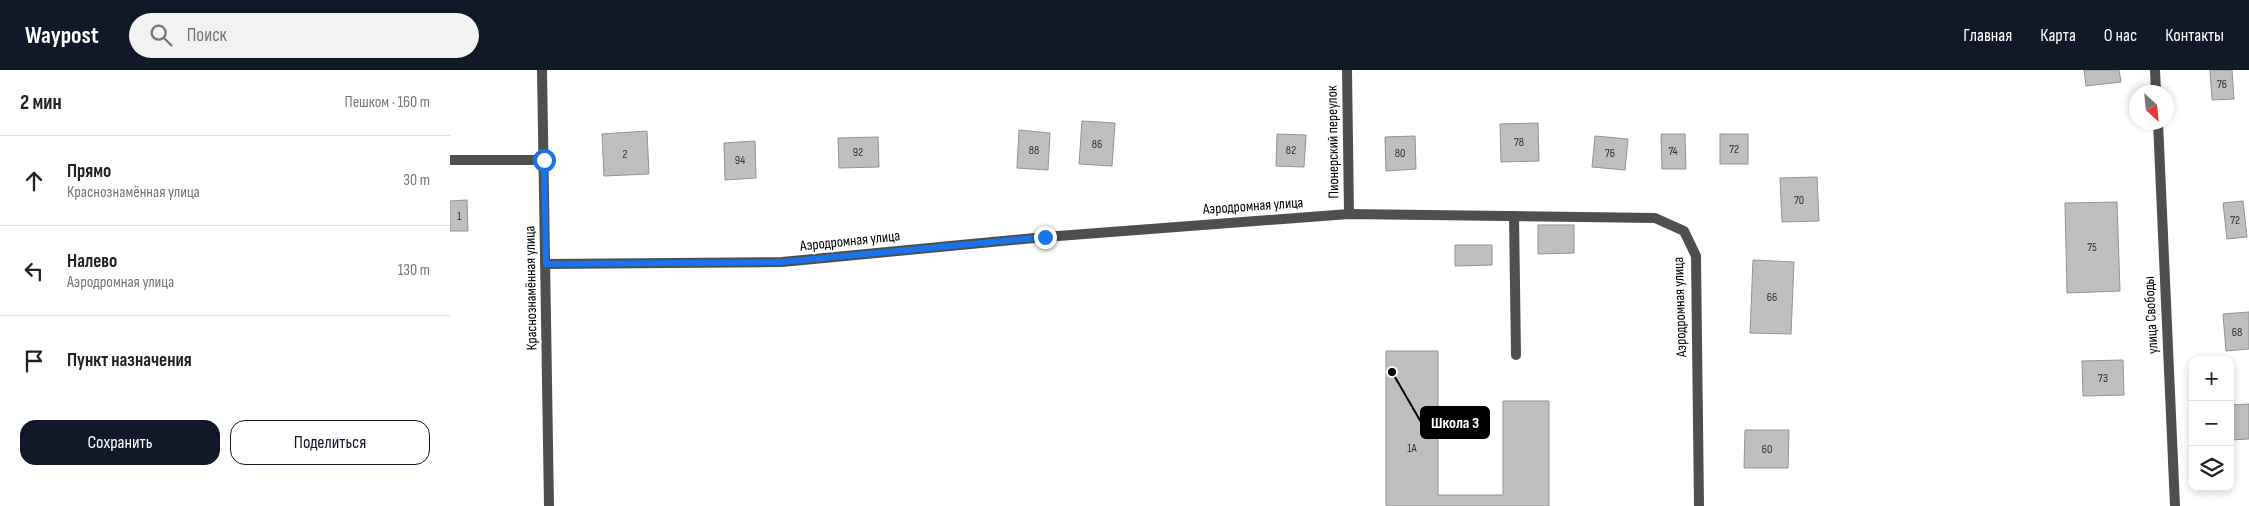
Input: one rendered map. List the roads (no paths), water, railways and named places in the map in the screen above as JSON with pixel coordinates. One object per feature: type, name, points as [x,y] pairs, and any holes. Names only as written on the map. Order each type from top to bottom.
[{"type":"street","name":"Краснознамённая улица","points":[[542,70],[549,506]]},
{"type":"street","name":"Пионерский переулок","points":[[1347,70],[1349,214]]},
{"type":"street","points":[[2155,70],[2156,85]]},
{"type":"street","name":"улица Свободы","points":[[2158,130],[2175,506]]},
{"type":"street","points":[[450,160],[544,160]]},
{"type":"street","name":"Аэродромная улица","points":[[546,264],[782,262],[1045,237],[1349,214],[1655,218],[1684,231],[1696,256],[1699,506]]},
{"type":"street","points":[[1514,216],[1516,355]]},
{"type":"place","name":"Школа 3","points":[[1392,372]]}]
